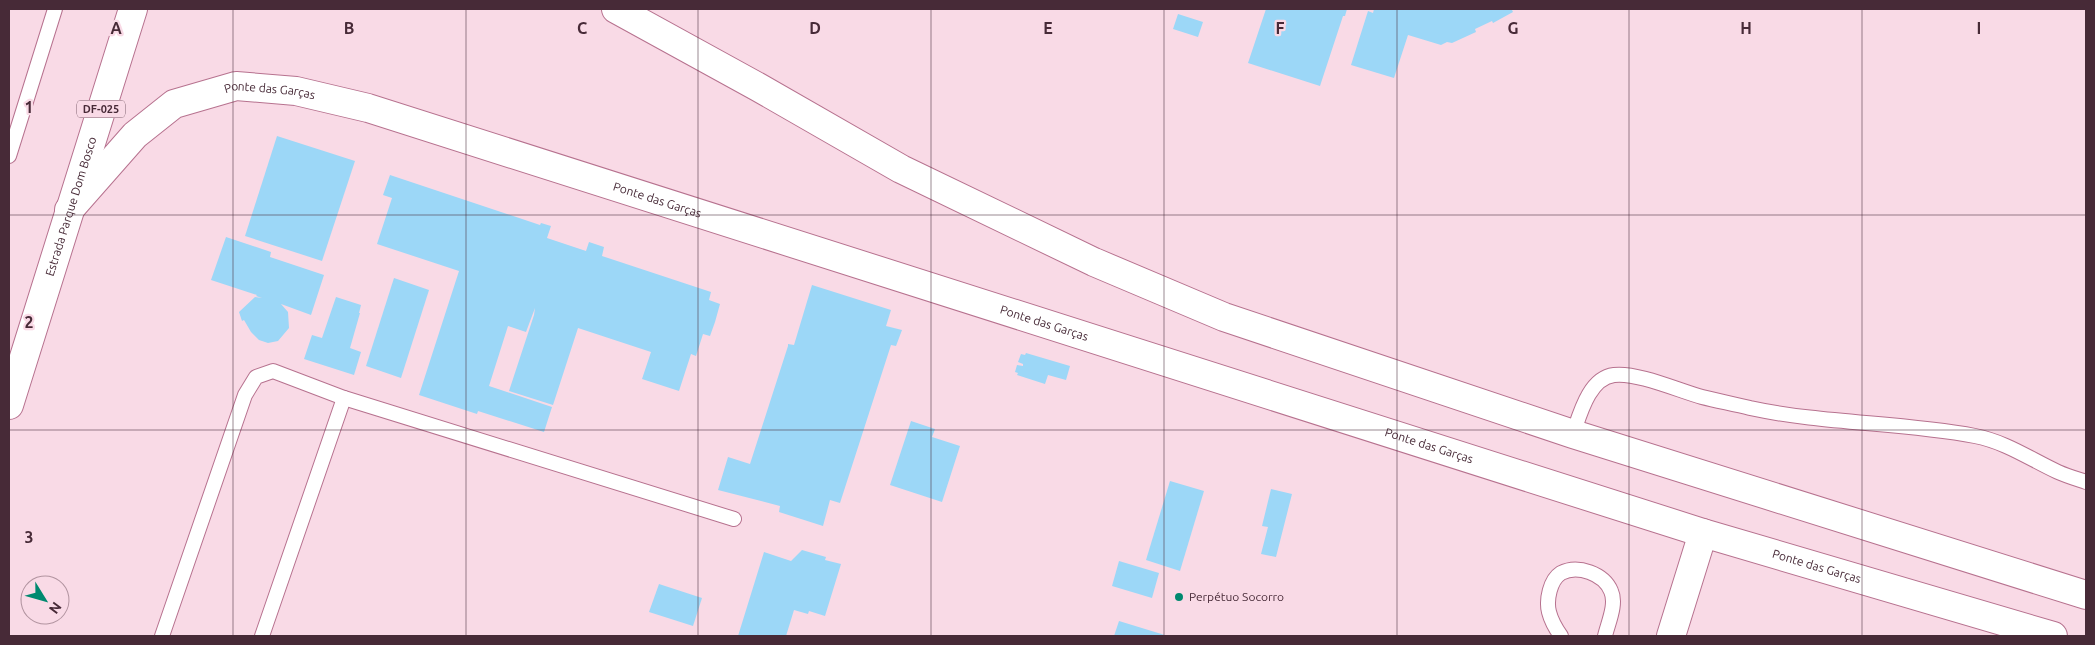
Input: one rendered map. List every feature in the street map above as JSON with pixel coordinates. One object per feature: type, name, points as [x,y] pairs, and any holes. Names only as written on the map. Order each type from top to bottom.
[{"type":"main road","name":"Estrada Parque Dom Bosco","points":[[9,405],[133,9]]},
{"type":"main road","points":[[616,9],[901,169],[1094,262],[1224,318],[1573,434],[2086,595]]},
{"type":"main road","name":"Ponte das Garças","points":[[69,210],[135,135],[174,104],[236,86],[296,91],[368,108],[1703,533],[2052,636]]},
{"type":"main road","points":[[1671,636],[1703,533]]},
{"type":"lane","points":[[9,156],[55,9]]},
{"type":"lane","points":[[162,636],[245,395],[256,377],[273,371],[344,398],[734,519]]},
{"type":"lane","points":[[1573,434],[1589,395],[1598,382],[1614,375],[1642,378],[1703,397],[1758,410],[1828,421],[1902,426],[1976,437],[2010,447],[2060,473],[2086,482]]},
{"type":"lane","points":[[262,636],[344,398]]},
{"type":"lane","points":[[1561,636],[1549,613],[1548,598],[1552,585],[1560,574],[1575,569],[1588,571],[1603,580],[1612,591],[1613,604],[1605,636]]},
{"type":"building","points":[[1266,9],[1347,9],[1320,86],[1248,63]]},
{"type":"building","points":[[1374,9],[1515,9],[1493,23],[1492,21],[1475,29],[1476,32],[1452,43],[1447,42],[1441,45],[1408,35],[1394,78],[1351,65],[1368,11],[1373,13]]},
{"type":"building","points":[[1178,14],[1203,22],[1198,37],[1173,29]]},
{"type":"building","points":[[277,136],[355,161],[322,261],[245,236]]},
{"type":"building","points":[[390,175],[540,225],[541,223],[551,226],[547,238],[586,251],[589,242],[604,247],[602,256],[711,292],[709,300],[720,304],[715,322],[710,336],[703,334],[696,356],[691,354],[679,391],[642,379],[651,352],[578,328],[553,405],[509,391],[535,308],[526,332],[508,326],[489,386],[552,407],[544,432],[478,411],[477,414],[419,395],[459,271],[377,244],[392,198],[383,195]]},
{"type":"building","points":[[226,237],[271,252],[270,257],[324,275],[311,315],[281,304],[288,312],[289,328],[278,341],[268,343],[259,340],[251,332],[244,320],[242,321],[239,312],[255,297],[262,298],[211,280]]},
{"type":"building","points":[[394,278],[429,290],[401,378],[366,366]]},
{"type":"building","points":[[812,285],[891,310],[886,326],[902,330],[896,346],[891,345],[840,503],[830,500],[823,526],[779,512],[780,506],[718,490],[728,457],[750,464],[788,344],[794,345]]},
{"type":"building","points":[[336,297],[361,305],[350,348],[361,352],[354,375],[304,359],[312,335],[322,338]]},
{"type":"building","points":[[1026,353],[1070,366],[1066,380],[1048,375],[1045,384],[1017,375],[1018,373],[1015,372],[1017,365],[1023,366],[1023,364],[1018,362],[1021,354],[1025,355]]},
{"type":"building","points":[[911,421],[935,429],[932,437],[960,446],[942,502],[890,485]]},
{"type":"building","points":[[1170,481],[1204,491],[1180,571],[1146,560]]},
{"type":"building","points":[[1271,489],[1292,494],[1276,557],[1261,554],[1268,527],[1262,526]]},
{"type":"building","points":[[802,550],[826,557],[825,560],[841,564],[825,616],[809,611],[808,614],[794,610],[786,636],[738,636],[764,552],[791,561]]},
{"type":"building","points":[[1119,561],[1159,573],[1152,598],[1112,586]]},
{"type":"building","points":[[659,584],[702,598],[693,626],[649,612]]},
{"type":"building","points":[[1119,621],[1168,636],[1114,636]]},
{"type":"place","name":"Perpétuo Socorro","points":[[1179,597]]}]
